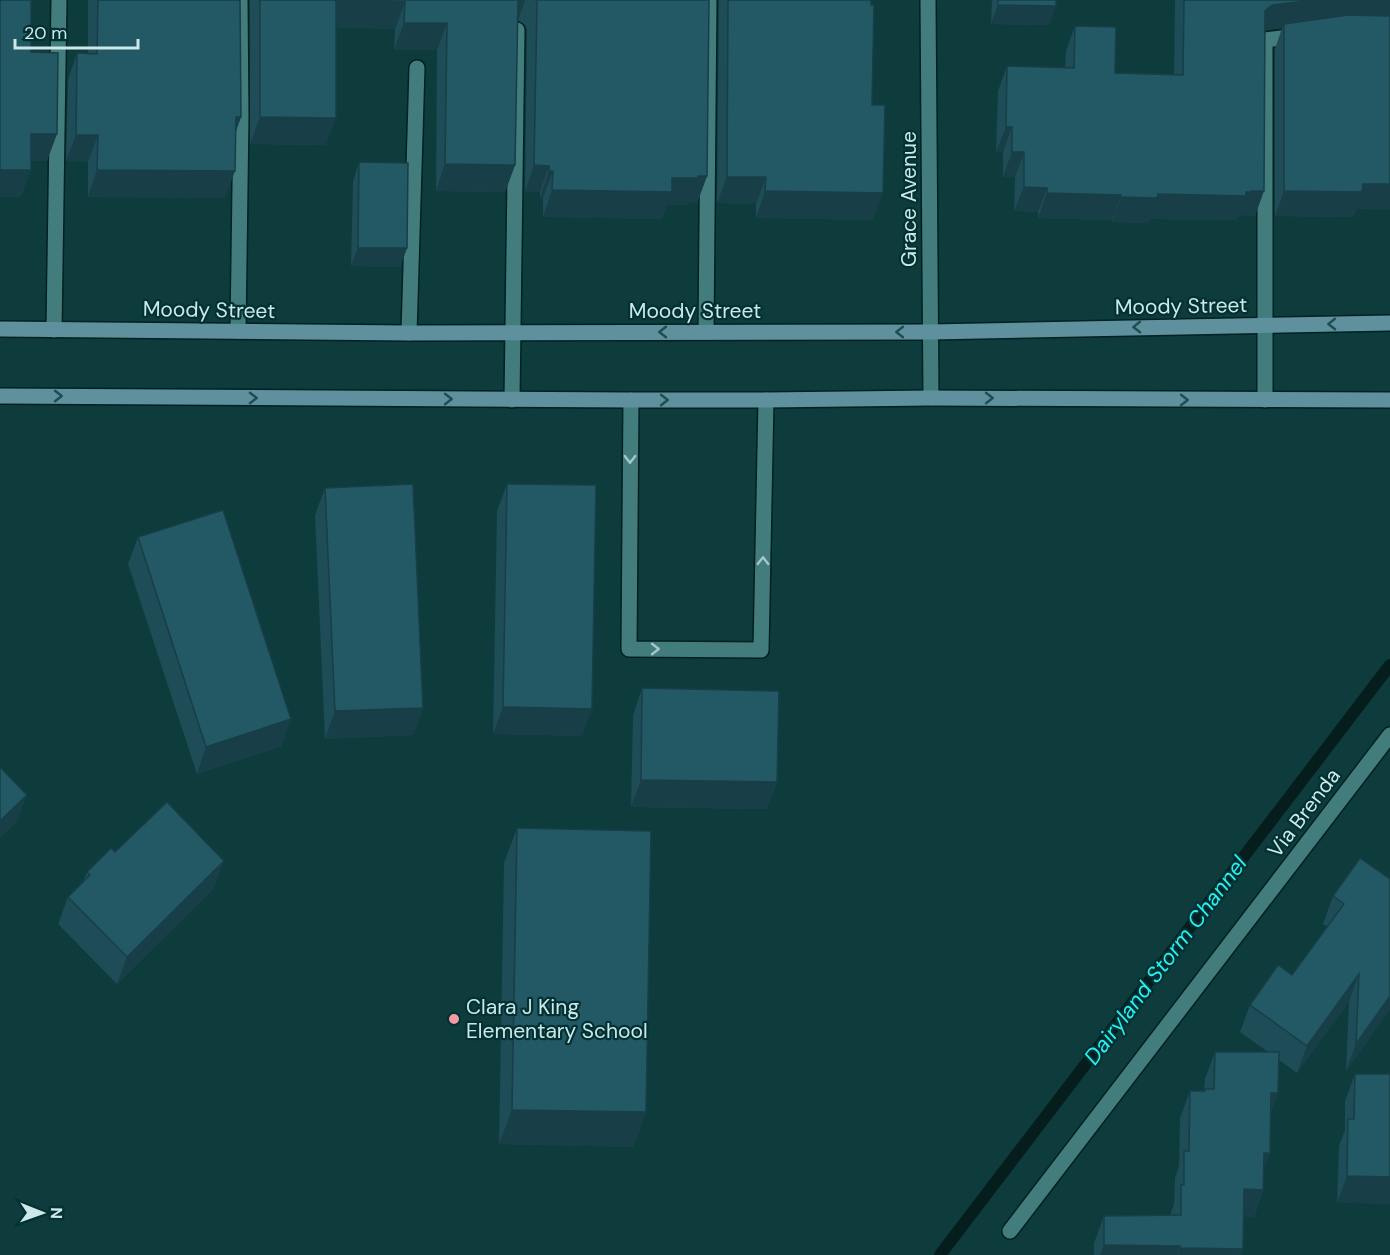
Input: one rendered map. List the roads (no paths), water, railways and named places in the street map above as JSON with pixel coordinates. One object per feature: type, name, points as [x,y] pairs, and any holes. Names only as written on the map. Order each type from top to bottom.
[{"type":"main road","name":"Moody Street","points":[[0,329],[409,333],[931,332],[1390,323]]},
{"type":"main road","points":[[0,396],[512,400],[931,398],[1390,400]]},
{"type":"street","points":[[54,330],[59,0]]},
{"type":"street","points":[[238,331],[240,0]]},
{"type":"street","points":[[706,332],[709,0]]},
{"type":"street","name":"Grace Avenue","points":[[928,0],[931,398]]},
{"type":"street","points":[[512,400],[517,30]]},
{"type":"street","points":[[1265,400],[1265,40],[1307,34]]},
{"type":"street","points":[[409,333],[417,68]]},
{"type":"street","points":[[631,400],[629,649],[761,650],[766,400]]},
{"type":"street","name":"Via Brenda","points":[[1010,1231],[1390,735]]},
{"type":"waterway","name":"Dairyland Storm Channel","points":[[940,1255],[1390,665]]},
{"type":"place","name":"Clara J King Elementary School","points":[[454,1019]]}]
